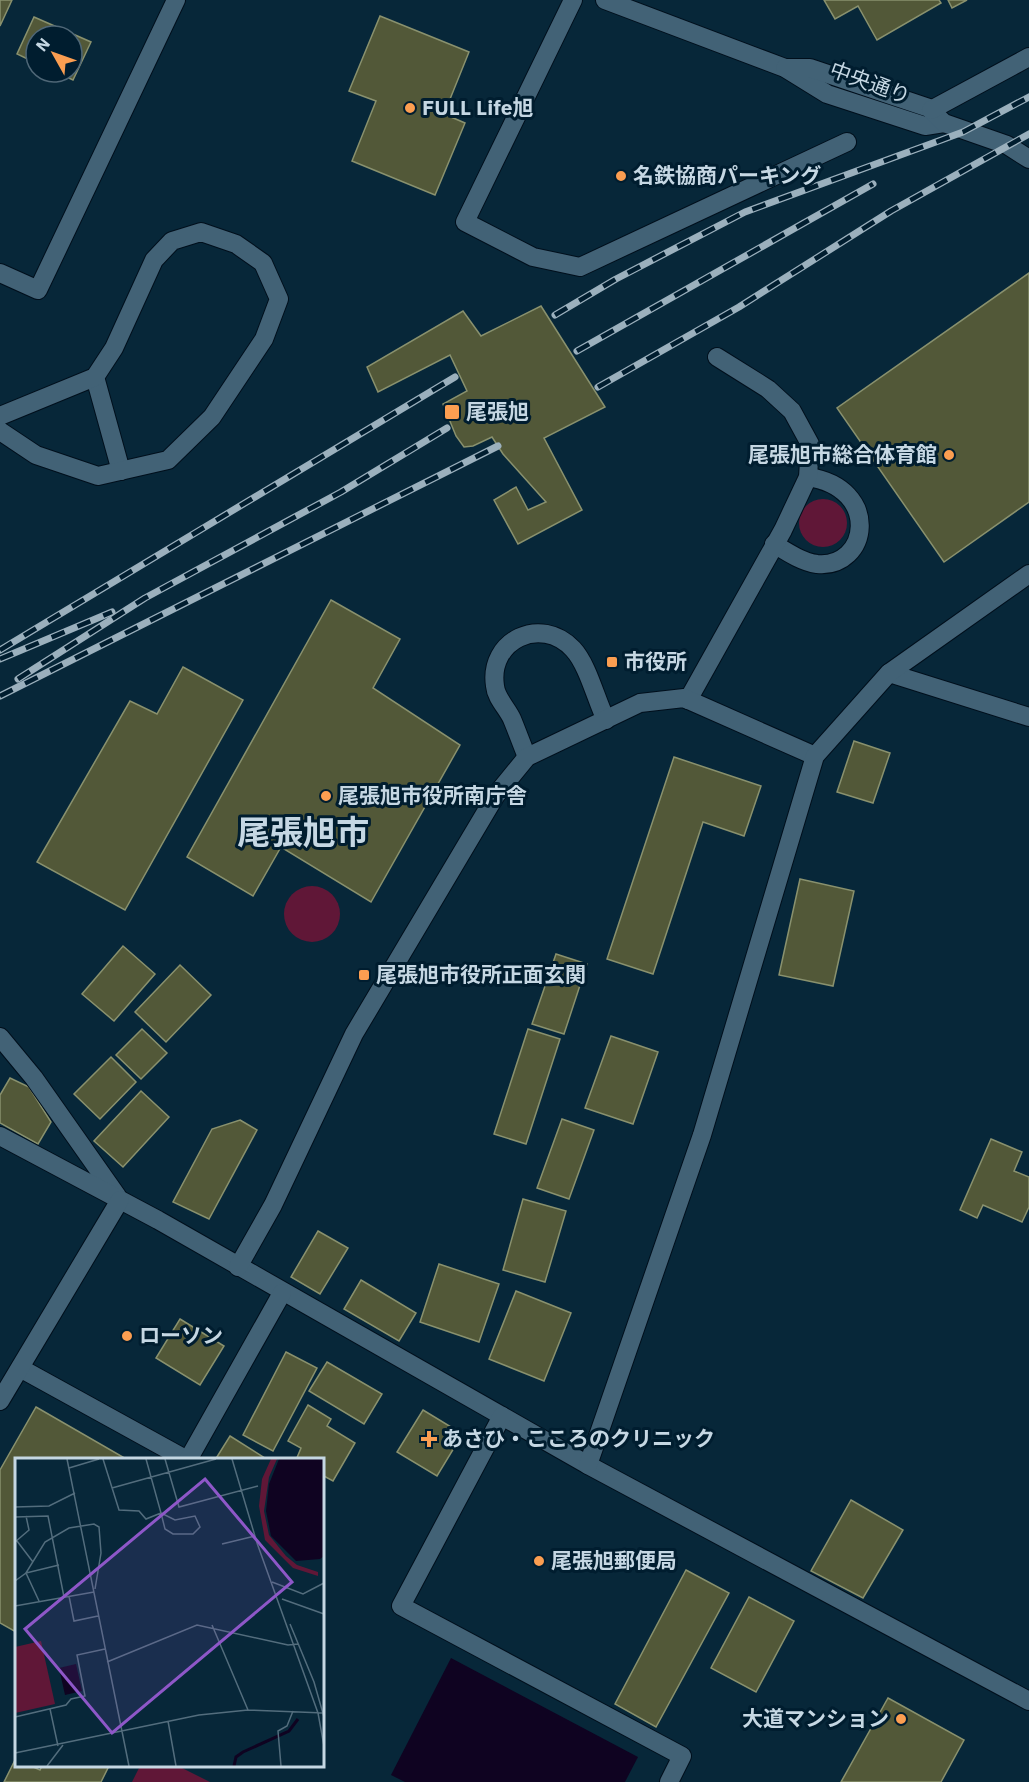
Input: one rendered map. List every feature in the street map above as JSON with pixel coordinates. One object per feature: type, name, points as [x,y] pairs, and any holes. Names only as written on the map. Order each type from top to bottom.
[{"type":"street","points":[[0,273],[38,290],[176,0]]},
{"type":"street","points":[[573,0],[465,222],[534,257],[580,267],[847,142]]},
{"type":"street","name":"中央通り","points":[[605,0],[785,68],[827,94],[925,126],[938,116],[1025,152]]},
{"type":"street","points":[[938,116],[1029,57]]},
{"type":"street","points":[[0,416],[95,377],[114,348],[154,260],[172,241],[201,232],[236,244],[263,263],[279,299],[264,339],[212,417],[168,460],[98,476],[36,455],[0,431]]},
{"type":"street","points":[[688,700],[807,483],[810,444],[792,411],[768,389],[717,357]]},
{"type":"street","points":[[95,377],[121,471]]},
{"type":"street","points":[[774,544],[814,564],[827,564],[844,556],[858,539],[861,520],[853,501],[839,486],[807,477]]},
{"type":"street","points":[[588,1465],[702,1135],[815,756],[889,673],[1029,574]]},
{"type":"street","points":[[527,757],[511,718],[495,690],[493,670],[499,655],[513,640],[525,633],[545,633],[573,649],[606,720]]},
{"type":"street","points":[[889,673],[1029,717]]},
{"type":"street","points":[[238,1267],[273,1205],[354,1034],[496,795],[527,757],[640,703],[688,700],[815,756]]},
{"type":"street","points":[[0,1037],[33,1078],[120,1200]]},
{"type":"street","points":[[0,1136],[120,1200],[588,1465],[1029,1701]]},
{"type":"street","points":[[1,1396],[120,1200]]},
{"type":"street","points":[[189,1458],[282,1293]]},
{"type":"street","points":[[20,1368],[184,1458]]},
{"type":"street","points":[[502,1416],[401,1606],[682,1756],[669,1782]]},
{"type":"shaded area","points":[[818,499],[828,499],[843,509],[847,523],[846,532],[837,543],[828,547],[818,547],[803,537],[799,528],[799,518],[809,503]]},
{"type":"shaded area","points":[[312,886],[323,888],[332,894],[338,903],[340,914],[338,925],[332,934],[323,940],[312,942],[301,940],[292,934],[286,925],[284,914],[286,903],[292,894],[301,888]]},
{"type":"shaded area","points":[[451,1658],[638,1757],[625,1782],[405,1782],[391,1775]]},
{"type":"shaded area","points":[[140,1767],[180,1767],[210,1782],[132,1782]]},
{"type":"building","points":[[0,0],[12,0],[0,26]]},
{"type":"building","points":[[824,0],[939,0],[941,3],[877,40],[858,6],[835,19]]},
{"type":"building","points":[[948,0],[967,0],[952,8]]},
{"type":"building","name":"FULL Life旭","points":[[380,16],[469,52],[444,114],[465,123],[435,195],[352,161],[376,101],[349,91]]},
{"type":"building","points":[[34,17],[50,24],[31,24]]},
{"type":"building","points":[[24,39],[24,57],[17,54]]},
{"type":"building","points":[[84,39],[91,42],[84,57]]},
{"type":"building","name":"尾張旭市総合体育館","points":[[1029,273],[1029,502],[944,562],[837,408]]},
{"type":"building","points":[[541,306],[605,407],[544,438],[582,510],[518,544],[494,500],[516,487],[528,510],[546,502],[503,454],[492,437],[473,446],[464,447],[456,436],[443,404],[467,391],[450,355],[378,392],[367,367],[463,311],[481,336]]},
{"type":"building","name":"尾張旭市役所南庁舎","points":[[331,600],[400,639],[373,688],[460,745],[371,902],[281,847],[253,896],[187,857]]},
{"type":"building","points":[[183,667],[243,700],[125,910],[37,862],[130,701],[157,714]]},
{"type":"building","points":[[854,741],[890,753],[873,803],[837,792]]},
{"type":"building","points":[[674,757],[761,786],[744,836],[703,822],[653,974],[607,959]]},
{"type":"building","points":[[800,879],[854,891],[833,986],[779,975]]},
{"type":"building","points":[[123,946],[155,974],[114,1021],[82,994]]},
{"type":"building","points":[[556,954],[587,964],[564,1034],[532,1024]]},
{"type":"building","points":[[180,965],[211,995],[166,1042],[135,1012]]},
{"type":"building","points":[[142,1029],[167,1053],[141,1079],[116,1055]]},
{"type":"building","points":[[528,1029],[560,1039],[526,1144],[494,1134]]},
{"type":"building","points":[[611,1036],[658,1052],[633,1124],[585,1108]]},
{"type":"building","points":[[111,1057],[136,1082],[100,1119],[74,1094]]},
{"type":"building","points":[[10,1078],[29,1087],[51,1122],[38,1144],[0,1123],[0,1095]]},
{"type":"building","points":[[141,1091],[169,1117],[123,1167],[94,1141]]},
{"type":"building","points":[[562,1119],[594,1130],[569,1199],[537,1188]]},
{"type":"building","points":[[240,1120],[257,1130],[209,1219],[173,1202],[212,1129]]},
{"type":"building","points":[[991,1139],[1022,1152],[1014,1171],[1029,1177],[1029,1207],[1022,1222],[983,1205],[977,1218],[960,1210]]},
{"type":"building","points":[[523,1199],[566,1211],[545,1282],[503,1270]]},
{"type":"building","points":[[318,1231],[348,1248],[320,1294],[291,1277]]},
{"type":"building","points":[[439,1264],[499,1284],[479,1342],[420,1322]]},
{"type":"building","points":[[361,1280],[416,1313],[399,1341],[344,1309]]},
{"type":"building","points":[[516,1291],[571,1313],[544,1381],[489,1359]]},
{"type":"building","points":[[180,1319],[224,1346],[200,1385],[156,1358]]},
{"type":"building","points":[[286,1352],[317,1368],[273,1451],[243,1435]]},
{"type":"building","points":[[327,1362],[382,1394],[364,1424],[309,1391]]},
{"type":"building","points":[[308,1405],[331,1419],[327,1426],[355,1443],[333,1481],[324,1476],[324,1458],[297,1458],[301,1448],[288,1441]]},
{"type":"building","points":[[36,1407],[125,1458],[15,1458],[15,1631],[0,1623],[0,1470]]},
{"type":"building","points":[[423,1410],[456,1430],[448,1444],[454,1448],[437,1476],[397,1452]]},
{"type":"building","points":[[230,1436],[265,1458],[216,1458]]},
{"type":"building","points":[[851,1500],[903,1530],[863,1598],[811,1571]]},
{"type":"building","points":[[686,1570],[729,1593],[656,1727],[615,1704]]},
{"type":"building","points":[[749,1597],[794,1621],[756,1692],[711,1668]]},
{"type":"building","name":"大道マンション","points":[[888,1698],[964,1740],[941,1782],[841,1782]]},
{"type":"building","points":[[15,1760],[15,1767],[33,1767],[40,1770],[42,1767],[108,1767],[101,1782],[4,1782]]},
{"type":"railway","points":[[555,315],[616,279],[745,212],[963,132],[1029,97]]},
{"type":"railway","points":[[598,387],[739,307],[891,211],[1029,134]]},
{"type":"railway","points":[[577,351],[873,184]]},
{"type":"railway","points":[[0,650],[455,377]]},
{"type":"railway","points":[[18,679],[145,598],[341,492],[447,428]]},
{"type":"railway","points":[[0,696],[498,446]]},
{"type":"railway","points":[[0,659],[112,612]]},
{"type":"place","name":"FULL Life旭","points":[[410,108]]},
{"type":"place","name":"名鉄協商パーキング","points":[[621,176]]},
{"type":"place","name":"尾張旭","points":[[452,412]]},
{"type":"place","name":"尾張旭市総合体育館","points":[[949,455]]},
{"type":"place","name":"市役所","points":[[612,662]]},
{"type":"place","name":"尾張旭市役所南庁舎","points":[[326,796]]},
{"type":"place","name":"尾張旭市役所正面玄関","points":[[364,975]]},
{"type":"place","name":"ローソン","points":[[127,1336]]},
{"type":"place","name":"あさひ・こころのクリニック","points":[[429,1439]]},
{"type":"place","name":"尾張旭郵便局","points":[[539,1561]]},
{"type":"place","name":"大道マンション","points":[[901,1719]]},
{"type":"district","name":"尾張旭市","points":[[303,832]]}]
